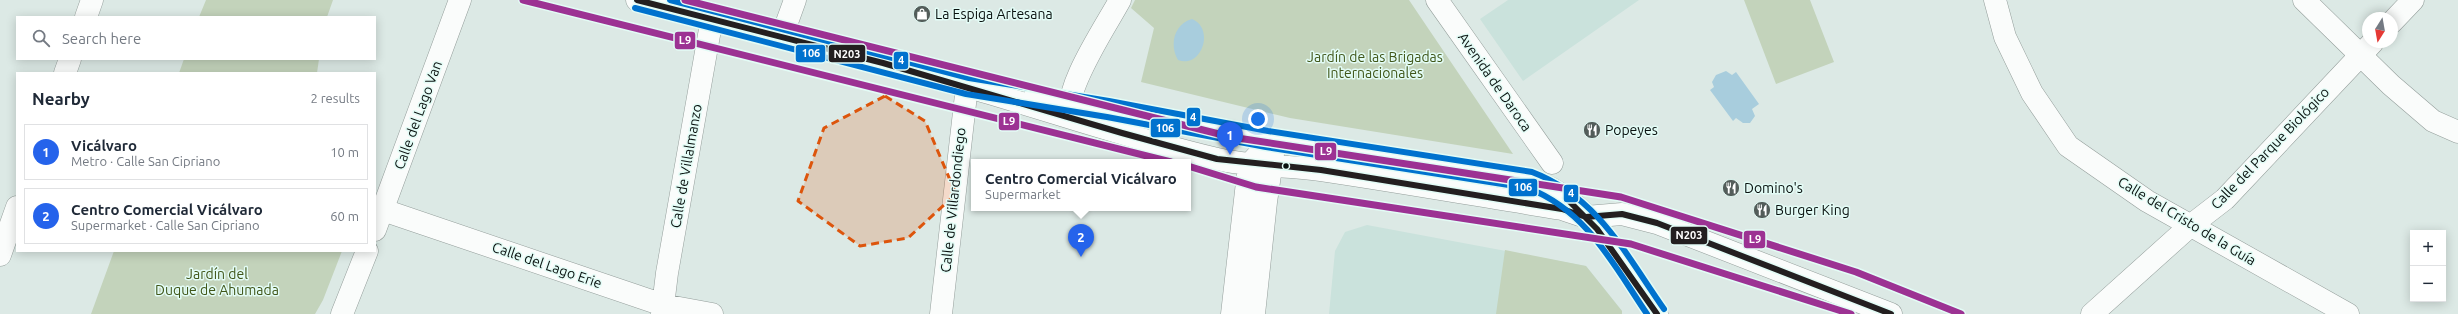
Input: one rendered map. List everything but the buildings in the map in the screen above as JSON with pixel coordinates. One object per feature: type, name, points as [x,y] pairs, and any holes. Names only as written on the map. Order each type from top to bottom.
[{"type":"street","points":[[86,16],[92,0]]},
{"type":"street","name":"Calle del Lago Van","points":[[376,228],[460,0]]},
{"type":"street","points":[[637,0],[782,36],[967,86],[1079,122],[1166,147],[1265,156],[1442,166],[1545,184],[1558,192],[1586,217],[1657,314]]},
{"type":"street","points":[[782,36],[795,0]]},
{"type":"street","points":[[1079,122],[1069,110],[1075,83],[1120,0]]},
{"type":"street","name":"Avenida de Daroca","points":[[1437,0],[1552,163]]},
{"type":"street","name":"Calle del Cristo de la Guía","points":[[1995,0],[2005,37],[2032,93],[2068,146],[2147,201],[2348,314]]},
{"type":"street","points":[[2304,0],[2362,44]]},
{"type":"street","points":[[2398,16],[2413,0]]},
{"type":"street","name":"Calle de Villalmanzo","points":[[662,309],[712,18]]},
{"type":"street","points":[[2367,48],[2391,84],[2433,121],[2458,132]]},
{"type":"street","name":"Calle del Parque Biológico","points":[[2092,314],[2190,226],[2225,199],[2367,48]]},
{"type":"street","points":[[65,72],[70,60]]},
{"type":"street","points":[[967,86],[1070,102],[1310,169],[1562,209],[1586,217],[1622,214],[1658,223],[1891,314]]},
{"type":"street","name":"Calle de Villardondiego","points":[[941,314],[967,86]]},
{"type":"street","points":[[1232,314],[1265,156]]},
{"type":"street","points":[[1254,314],[1265,156]]},
{"type":"street","name":"Calle del Lago Erie","points":[[383,210],[662,309],[712,314]]},
{"type":"street","points":[[0,255],[16,211]]},
{"type":"street","points":[[342,314],[367,252]]},
{"type":"highlighted area","points":[[885,96],[925,121],[956,194],[908,238],[860,246],[798,201],[824,128]]},
{"type":"shaded area","points":[[1508,0],[1639,0],[1523,81],[1480,19]]},
{"type":"shaded area","points":[[1367,225],[1586,266],[1622,311],[1622,314],[1329,314],[1335,251],[1345,232]]},
{"type":"green space","points":[[206,0],[333,0],[327,16],[199,16]]},
{"type":"green space","name":"Jardín de las Brigadas Internacionales","points":[[1135,0],[1409,0],[1513,154],[1290,118],[1141,82],[1154,28],[1131,8]]},
{"type":"green space","points":[[1744,0],[1810,0],[1834,62],[1776,84]]},
{"type":"green space","points":[[184,60],[319,60],[317,72],[179,72]]},
{"type":"green space","points":[[1505,250],[1586,266],[1622,311],[1622,314],[1496,314]]},
{"type":"green space","name":"Jardín del Duque de Ahumada","points":[[114,252],[342,252],[323,300],[315,314],[91,314]]},
{"type":"water","points":[[1192,19],[1199,24],[1203,30],[1203,46],[1194,59],[1186,61],[1178,60],[1174,48],[1177,30],[1181,25]]},
{"type":"water","points":[[1726,71],[1732,75],[1736,72],[1759,104],[1752,109],[1755,116],[1750,123],[1743,123],[1736,118],[1733,121],[1710,90],[1714,87],[1712,82],[1716,75]]},
{"type":"transit line","name":"L9","points":[[523,0],[1159,159]]},
{"type":"transit line","name":"N203","points":[[637,0],[883,63],[1122,133],[1217,159],[1321,170],[1562,209],[1586,217],[1622,214],[1657,223],[1891,314]]},
{"type":"transit line","name":"4","points":[[670,0],[969,78],[1109,101],[1268,131],[1532,172],[1555,183],[1575,196],[1593,212],[1623,249],[1664,309]]},
{"type":"transit line","name":"L9","points":[[685,0],[1231,137],[1621,197],[1856,272],[1961,314]]},
{"type":"transit line","name":"106","points":[[635,8],[966,94],[1107,117],[1266,147],[1528,188],[1549,198],[1567,210],[1583,225],[1610,258],[1647,314]]},
{"type":"transit line","name":"L9","points":[[1191,167],[1256,187],[1631,244],[1851,314]]},
{"type":"transit line","name":"N203","points":[[1566,198],[1597,229],[1657,314]]},
{"type":"place","name":"La Espiga Artesana","points":[[922,14]]},
{"type":"place","name":"Popeyes","points":[[1592,130]]},
{"type":"place","name":"Vicálvaro","points":[[1230,155]]},
{"type":"place","name":"Domino's","points":[[1731,188]]},
{"type":"place","name":"Burger King","points":[[1762,210]]},
{"type":"place","name":"Centro Comercial Vicálvaro","points":[[1081,257]]}]
